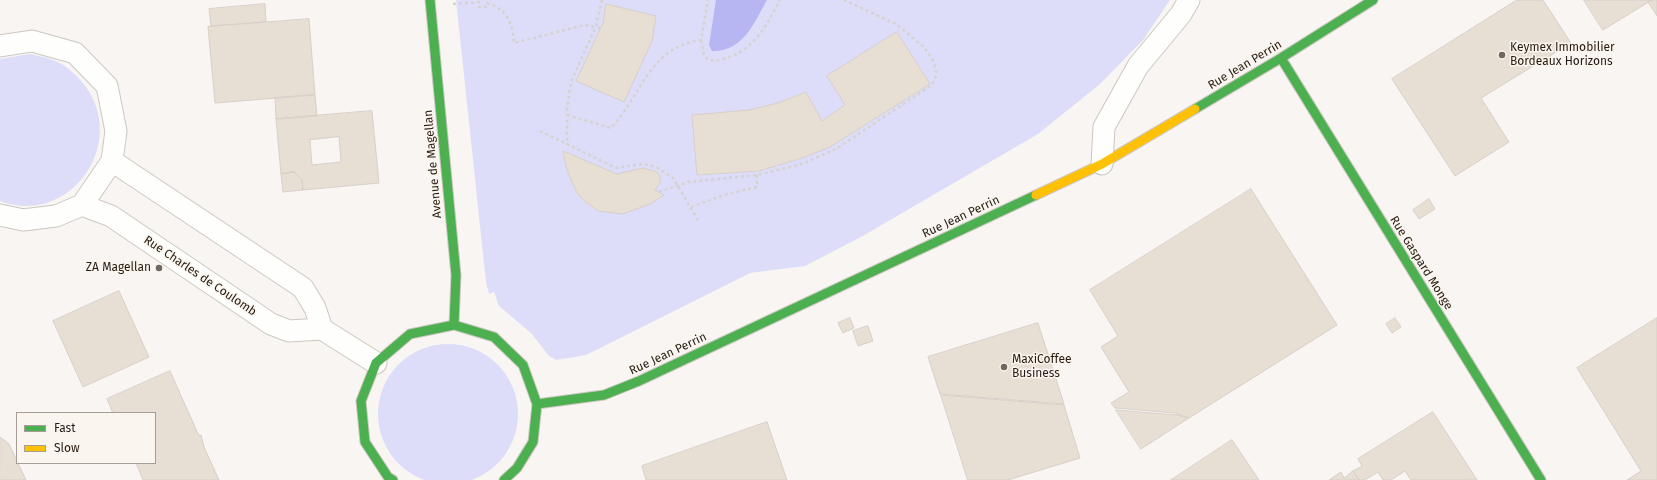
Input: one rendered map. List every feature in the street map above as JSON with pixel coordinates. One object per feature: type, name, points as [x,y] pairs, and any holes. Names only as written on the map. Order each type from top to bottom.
[{"type":"street","points":[[1102,164],[1104,127],[1138,66],[1181,14],[1189,0]]},
{"type":"street","name":"Rue Jean Perrin","points":[[537,404],[604,395],[639,381],[1102,164],[1281,58],[1373,0]]},
{"type":"street","name":"Avenue de Magellan","points":[[431,3],[456,275],[454,325]]},
{"type":"street","points":[[0,46],[32,41],[75,53],[106,86],[116,131],[112,161],[82,205],[56,216],[23,220],[0,215]]},
{"type":"street","name":"Rue Gaspard Monge","points":[[1281,58],[1541,480]]},
{"type":"street","points":[[112,161],[303,288],[315,308],[322,328],[376,363]]},
{"type":"street","name":"Rue Charles de Coulomb","points":[[82,205],[111,216],[271,324],[289,331],[322,328]]},
{"type":"street","points":[[393,480],[388,477],[365,442],[361,401],[376,363],[410,334],[454,325],[494,337],[523,365],[537,404],[533,442],[517,468],[504,480]]},
{"type":"path","points":[[567,144],[567,115],[571,82],[596,26],[602,0]]},
{"type":"path","points":[[708,0],[701,40],[704,56],[710,60],[716,61],[741,53],[753,44],[763,31],[780,0]]},
{"type":"path","points":[[658,192],[688,182],[757,175],[802,164],[836,149],[932,85],[937,73],[933,60],[924,47],[896,24],[844,0]]},
{"type":"path","points":[[431,3],[479,2],[479,7],[486,7],[487,3],[495,5],[506,13],[511,21],[514,42],[585,25],[600,28]]},
{"type":"path","points":[[567,115],[611,128],[630,104],[645,77],[656,63],[669,52],[681,45],[701,40]]},
{"type":"path","points":[[540,131],[616,168],[643,164],[656,167],[673,178],[679,185],[700,222]]},
{"type":"path","points":[[691,207],[724,195],[757,186],[757,175]]},
{"type":"shaded area","points":[[456,0],[1170,0],[1143,40],[1100,84],[1038,134],[861,237],[805,266],[750,273],[586,355],[556,360],[549,356],[531,333],[499,306],[494,292],[489,294],[486,282]]},
{"type":"shaded area","points":[[30,54],[47,58],[61,64],[69,69],[82,82],[95,105],[100,129],[96,152],[86,173],[70,191],[50,202],[26,206],[0,201],[0,59]]},
{"type":"shaded area","points":[[448,344],[468,347],[492,360],[506,375],[515,394],[518,414],[515,434],[506,453],[487,472],[468,481],[428,481],[409,472],[390,453],[381,434],[378,414],[381,394],[384,387],[390,375],[404,360],[428,347]]},
{"type":"water","points":[[716,0],[767,0],[752,27],[740,41],[732,47],[712,51],[709,45]]},
{"type":"building","points":[[1517,0],[1543,0],[1571,43],[1481,98],[1509,142],[1455,176],[1392,79]]},
{"type":"building","points":[[1584,0],[1652,0],[1603,30]]},
{"type":"building","points":[[1657,0],[1657,16],[1648,2]]},
{"type":"building","points":[[265,4],[266,22],[211,26],[209,9]]},
{"type":"building","points":[[606,4],[656,16],[652,41],[624,102],[576,81],[603,23]]},
{"type":"building","points":[[309,19],[315,95],[215,103],[208,27]]},
{"type":"building","points":[[897,32],[930,84],[830,147],[802,158],[759,171],[697,175],[692,115],[749,110],[778,103],[806,92],[822,121],[845,105],[827,76]]},
{"type":"building","points":[[315,95],[317,116],[276,119],[275,98]]},
{"type":"building","points":[[372,111],[379,183],[303,190],[302,180],[294,172],[281,174],[276,119]],"holes":[[[339,137],[341,162],[312,165],[310,140]]]},
{"type":"building","points":[[563,151],[617,174],[643,168],[657,172],[660,176],[660,182],[655,190],[664,195],[650,204],[623,214],[598,211],[582,199],[576,191],[567,170]]},
{"type":"building","points":[[294,172],[302,180],[303,190],[283,192],[281,174]]},
{"type":"building","points":[[1251,189],[1337,325],[1189,418],[1175,413],[1115,408],[1111,403],[1129,392],[1101,347],[1118,336],[1090,290]]},
{"type":"building","points":[[1429,199],[1435,209],[1419,219],[1413,210]]},
{"type":"building","points":[[119,291],[149,357],[83,387],[53,321]]},
{"type":"building","points":[[850,318],[854,328],[843,333],[838,323]]},
{"type":"building","points":[[1395,318],[1401,327],[1392,333],[1386,324]]},
{"type":"building","points":[[1657,318],[1657,480],[1627,480],[1641,471],[1577,368]]},
{"type":"building","points":[[1038,323],[1064,404],[940,394],[928,357]]},
{"type":"building","points":[[868,326],[873,341],[858,346],[853,331]]},
{"type":"building","points":[[170,371],[199,436],[201,435],[204,447],[219,480],[143,480],[136,464],[156,464],[156,412],[113,412],[107,399]]},
{"type":"building","points":[[941,395],[1064,405],[1080,458],[1008,480],[968,480]]},
{"type":"building","points":[[1116,410],[1177,415],[1189,418],[1141,449]]},
{"type":"building","points":[[1433,412],[1477,480],[1411,480],[1405,471],[1391,480],[1383,480],[1378,472],[1365,480],[1359,480],[1353,471],[1362,466],[1358,459]]},
{"type":"building","points":[[767,422],[787,480],[646,480],[642,466]]},
{"type":"building","points":[[0,437],[9,444],[16,459],[16,464],[18,464],[26,480],[0,480]]},
{"type":"building","points":[[1232,440],[1259,480],[1171,480]]},
{"type":"building","points":[[1353,471],[1359,480],[1329,480],[1341,472],[1344,478]]},
{"type":"traffic: fast","points":[[430,0],[456,275],[454,325]]},
{"type":"traffic: fast","points":[[1195,109],[1281,58],[1373,0]]},
{"type":"traffic: fast","points":[[1281,58],[1541,480]]},
{"type":"traffic: fast","points":[[537,404],[604,395],[639,381],[1036,195]]},
{"type":"traffic: fast","points":[[393,480],[388,477],[365,442],[361,401],[376,363],[410,334],[454,325],[494,337],[523,365],[537,404],[533,442],[517,468],[504,480]]},
{"type":"traffic: slow","points":[[1036,195],[1102,164],[1195,109]]},
{"type":"place","name":"Keymex Immobilier Bordeaux Horizons","points":[[1502,55]]},
{"type":"place","name":"ZA Magellan","points":[[159,268]]},
{"type":"place","name":"MaxiCoffee Business","points":[[1004,367]]}]
